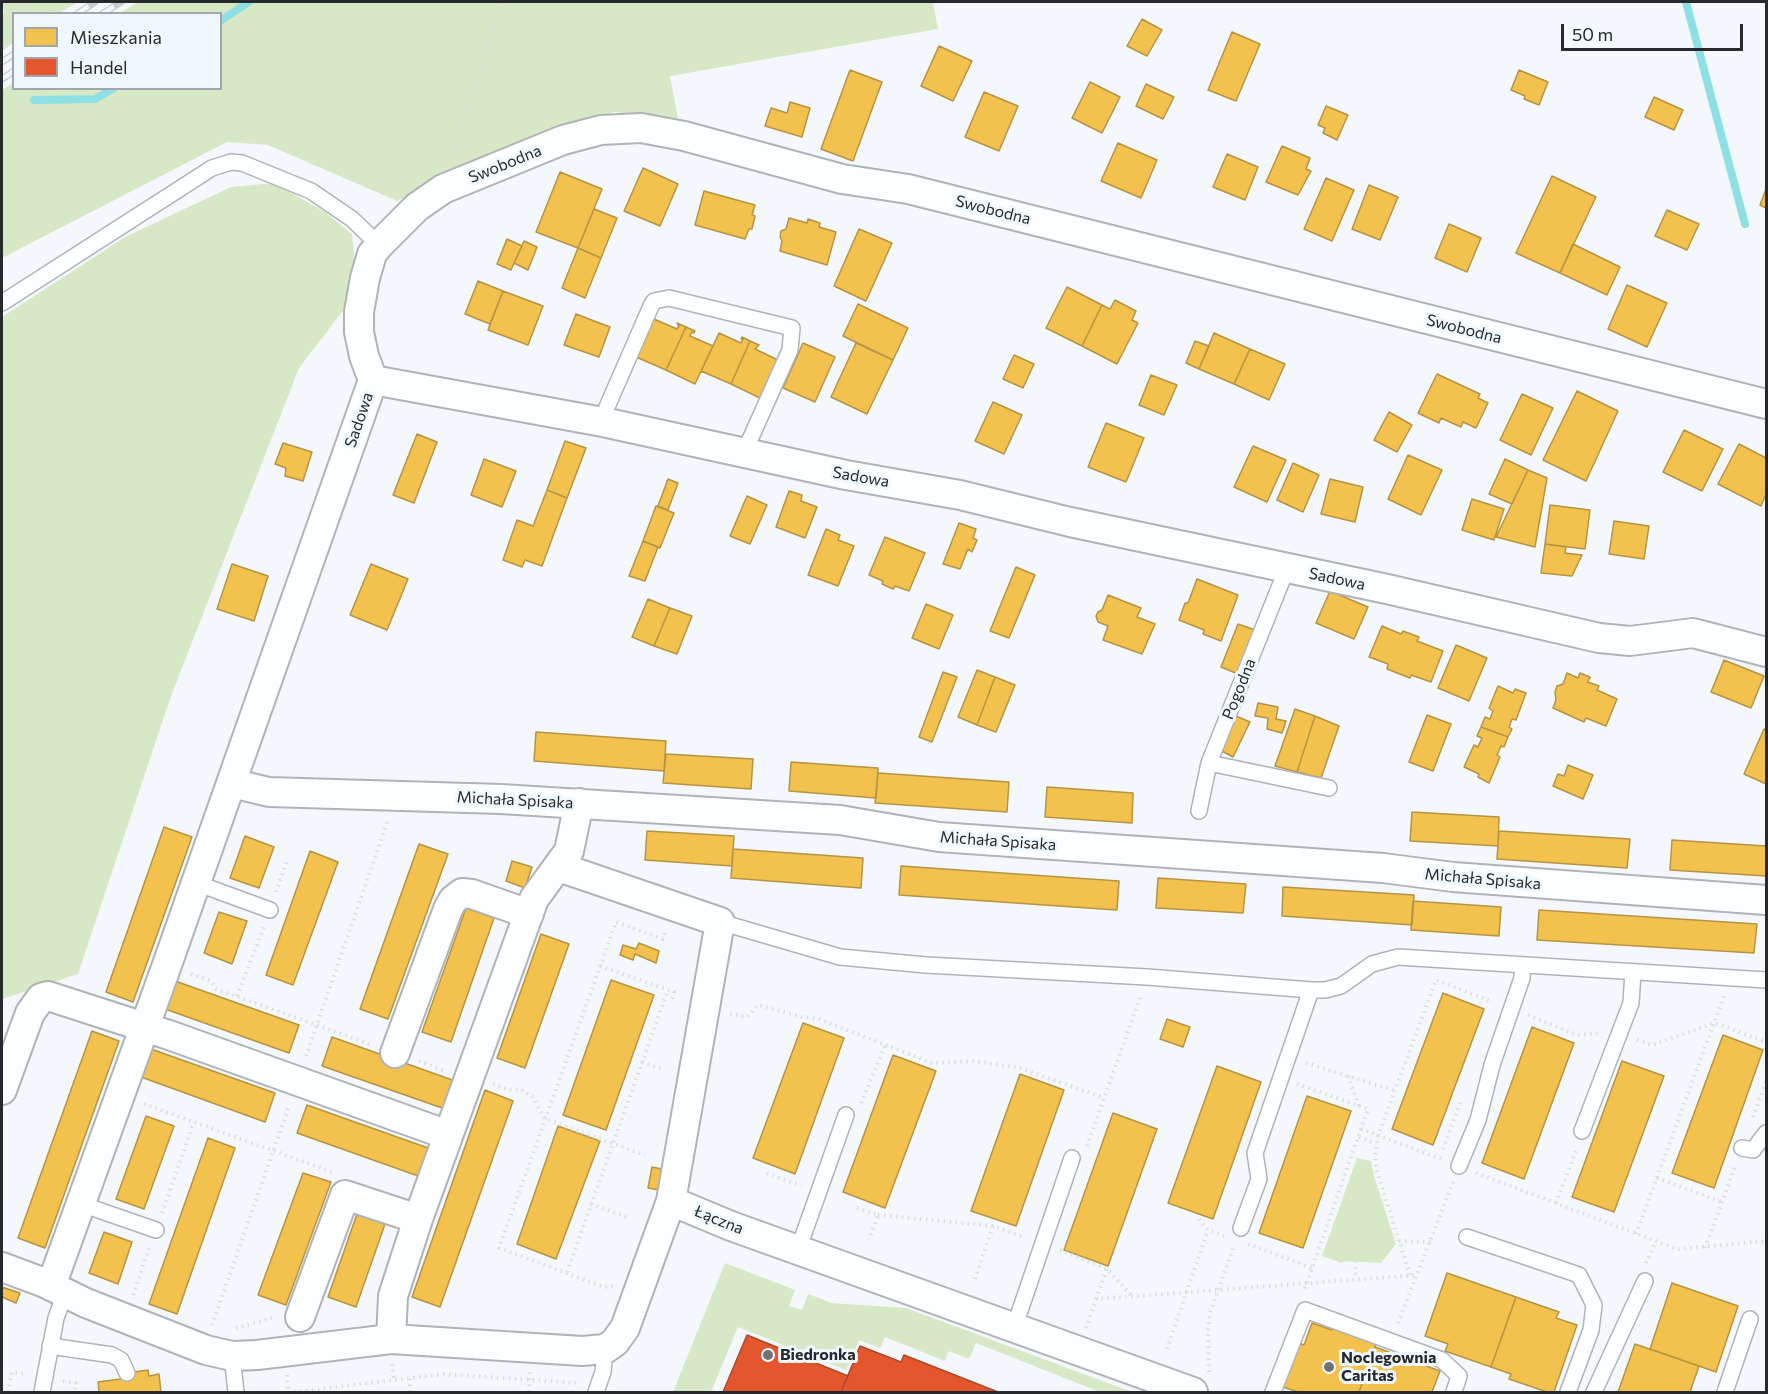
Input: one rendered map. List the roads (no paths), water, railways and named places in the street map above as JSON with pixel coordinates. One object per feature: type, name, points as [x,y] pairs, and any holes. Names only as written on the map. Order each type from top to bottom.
[{"type":"street","name":"Swobodna","points":[[373,380],[360,343],[358,321],[364,278],[372,255],[379,245],[417,207],[443,189],[577,135],[615,129],[653,129],[842,179],[908,189],[1767,404]]},
{"type":"street","name":"Sadowa","points":[[58,1289],[81,1204],[373,380],[603,422],[846,475],[949,493],[1070,522],[1388,589],[1599,638],[1630,641],[1693,633],[1767,652]]},
{"type":"street","name":"Michała Spisaka","points":[[231,783],[269,792],[501,799],[840,820],[939,837],[1383,868],[1453,877],[1767,900]]},
{"type":"street","points":[[391,1339],[393,1296],[418,1219],[529,914],[539,890],[559,867],[569,851],[579,803]]},
{"type":"street","points":[[2,1267],[124,1318],[207,1350],[232,1356],[391,1339],[582,1351],[605,1349],[615,1342],[626,1328],[671,1201],[720,922],[559,867]]},
{"type":"street","points":[[395,1053],[453,900],[462,893],[472,894],[529,914]]},
{"type":"street","points":[[2,1090],[30,1013],[41,998],[48,996],[145,1027],[448,1135]]},
{"type":"street","points":[[300,1317],[345,1195],[418,1219]]},
{"type":"street","name":"Łączna","points":[[671,1201],[798,1250],[1078,1351],[1201,1385]]},
{"type":"lane","points":[[2,303],[213,168],[231,162],[242,163],[311,191],[352,219],[379,245]]},
{"type":"lane","points":[[603,422],[607,407],[651,306],[654,301],[669,298],[792,328],[790,350],[744,453]]},
{"type":"lane","name":"Pogodna","points":[[1199,811],[1209,763],[1287,568]]},
{"type":"lane","points":[[1209,763],[1329,788]]},
{"type":"lane","points":[[196,883],[270,910]]},
{"type":"lane","points":[[720,922],[840,957],[927,965],[1147,977],[1311,990],[1325,990],[1341,986],[1372,964],[1398,957],[1767,980]]},
{"type":"lane","points":[[1459,1166],[1478,1120],[1492,1065],[1522,978],[1523,965]]},
{"type":"lane","points":[[1582,1131],[1631,1004],[1633,972]]},
{"type":"lane","points":[[1238,1234],[1259,1179],[1255,1153],[1311,990]]},
{"type":"lane","points":[[798,1250],[846,1115]]},
{"type":"lane","points":[[1742,1148],[1753,1149],[1767,1134]]},
{"type":"lane","points":[[1014,1328],[1071,1158]]},
{"type":"lane","points":[[81,1204],[156,1230]]},
{"type":"lane","points":[[1467,1237],[1579,1275],[1594,1305],[1591,1330],[1568,1392]]},
{"type":"lane","points":[[1594,1392],[1645,1281]]},
{"type":"lane","points":[[42,1392],[56,1318],[58,1289]]},
{"type":"lane","points":[[1273,1392],[1305,1310],[1442,1360],[1459,1376],[1454,1392]]},
{"type":"lane","points":[[1725,1392],[1750,1319]]},
{"type":"lane","points":[[50,1346],[112,1355],[121,1360],[127,1373]]},
{"type":"lane","points":[[592,1388],[602,1377],[605,1349]]},
{"type":"lane","points":[[232,1356],[236,1392]]},
{"type":"waterway","points":[[222,20],[249,2]]},
{"type":"waterway","points":[[1686,2],[1745,224]]},
{"type":"waterway","points":[[34,100],[95,99],[111,90]]},
{"type":"railway","points":[[80,12],[95,2]]},
{"type":"railway","points":[[105,12],[121,2]]},
{"type":"railway","points":[[2,62],[12,55]]},
{"type":"railway","points":[[2,79],[12,72]]},
{"type":"place","name":"Biedronka","points":[[768,1355]]},
{"type":"place","name":"Noclegownia Caritas","points":[[1329,1367]]}]
